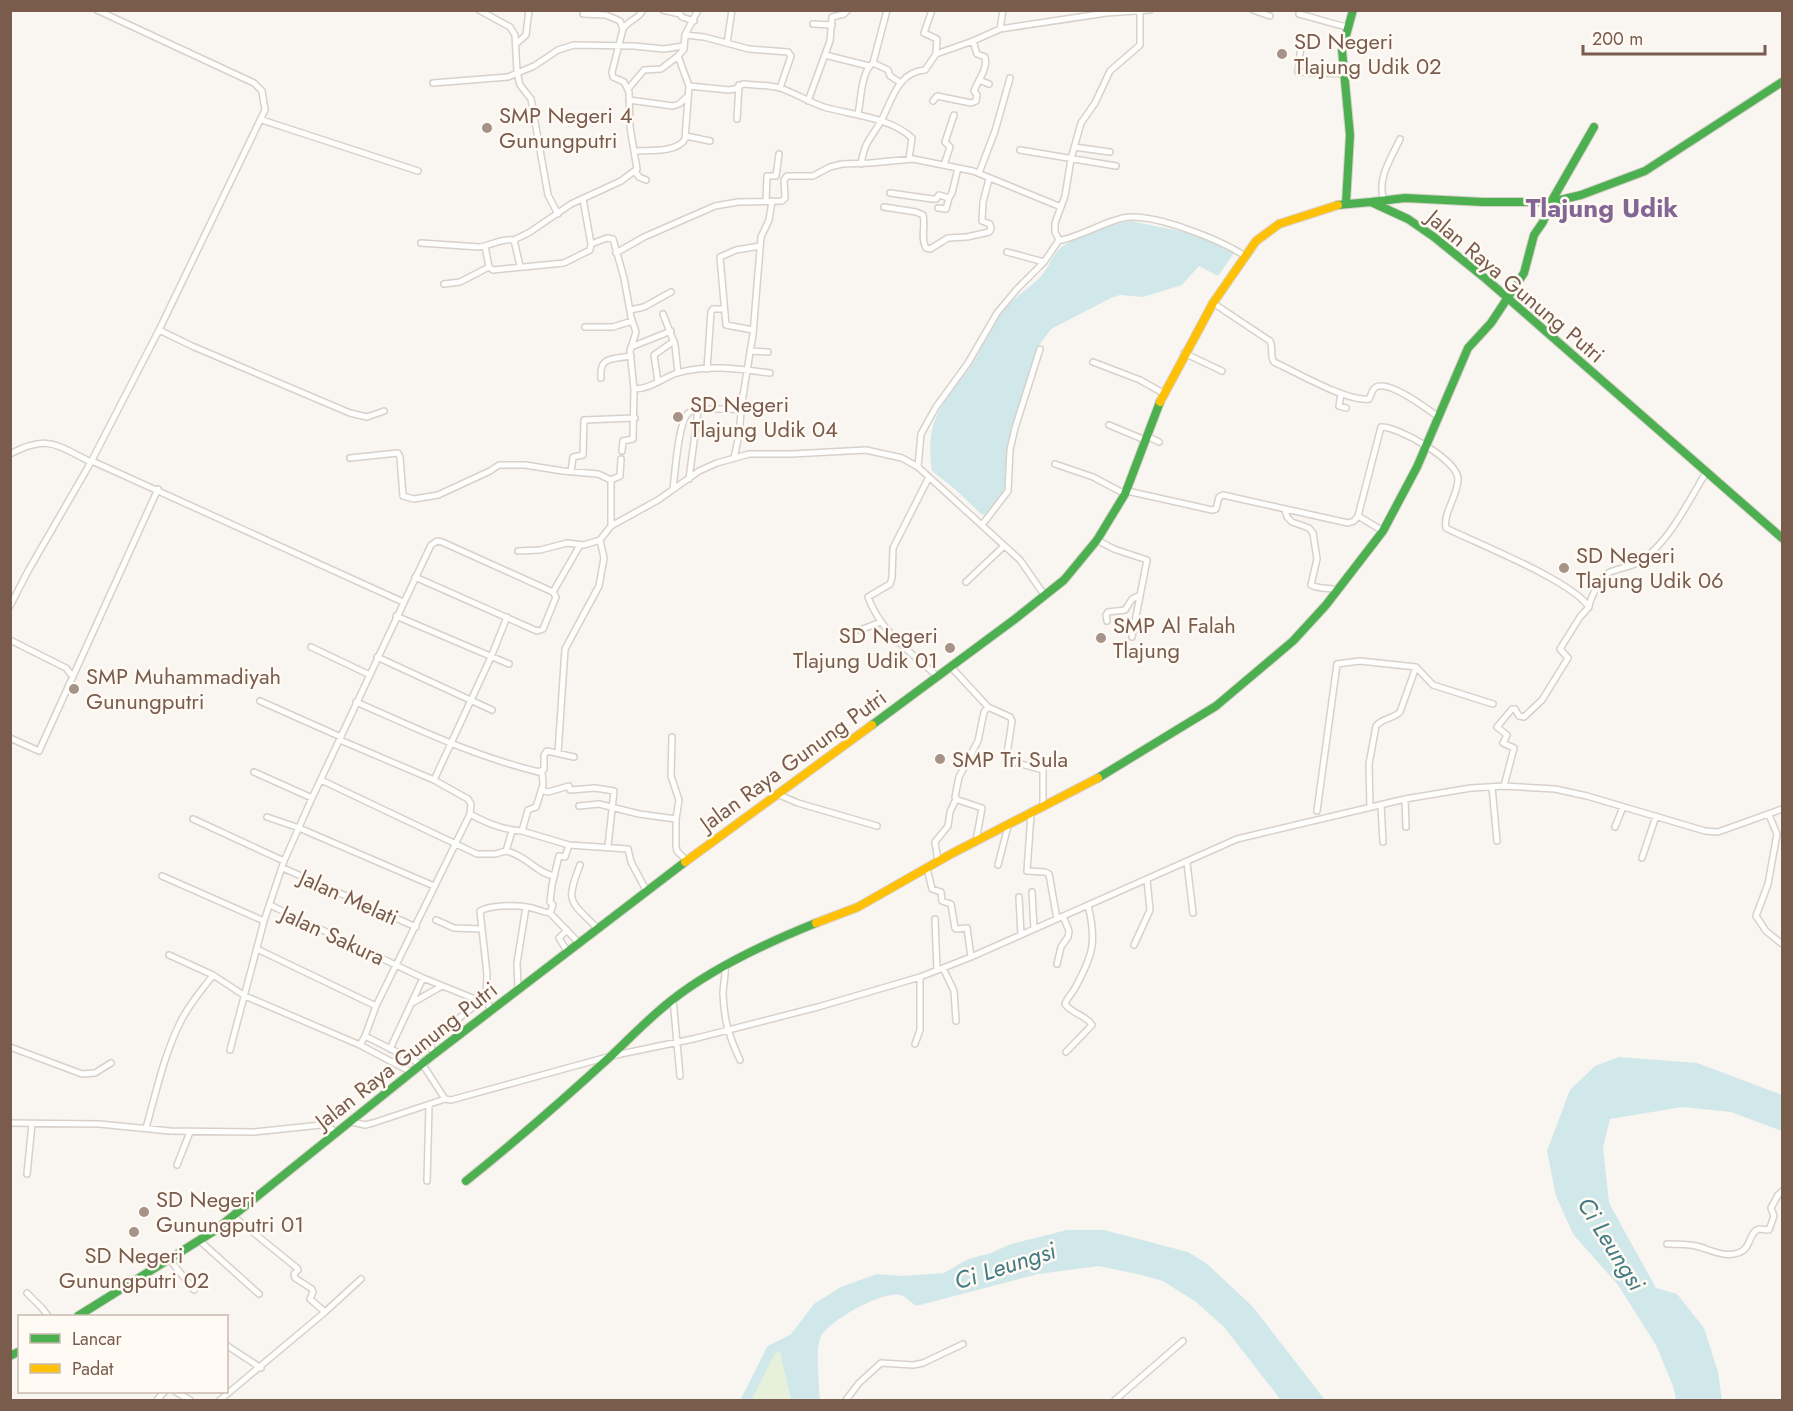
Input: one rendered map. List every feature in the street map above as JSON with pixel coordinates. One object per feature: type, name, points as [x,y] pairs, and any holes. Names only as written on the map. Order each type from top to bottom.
[{"type":"main road","points":[[1346,203],[1350,135],[1342,50],[1353,10]]},
{"type":"main road","points":[[1371,202],[1405,198],[1483,202],[1551,202],[1595,191],[1645,171],[1782,82]]},
{"type":"main road","points":[[466,1181],[611,1056],[673,999],[725,966],[777,939],[858,907],[938,861],[1031,814],[1135,757],[1216,706],[1293,641],[1338,590],[1383,531],[1411,480],[1468,348],[1491,323],[1527,266],[1531,242],[1594,127]]},
{"type":"main road","name":"Jalan Raya Gunung Putri","points":[[81,1315],[200,1241],[646,890],[938,677],[1064,580],[1097,540],[1126,493],[1163,393],[1213,303],[1256,241],[1278,224],[1309,212],[1346,203],[1371,202],[1408,219],[1434,237],[1507,299],[1782,538]]},
{"type":"street","points":[[10,606],[91,461],[159,330],[265,110],[262,91],[254,83],[97,10]]},
{"type":"street","points":[[479,10],[510,27],[515,34],[520,85],[531,99],[548,195],[558,214]]},
{"type":"street","points":[[517,43],[526,35],[528,10]]},
{"type":"street","points":[[421,243],[485,246],[501,240],[514,240],[635,171],[637,163],[630,127],[628,89],[623,81],[615,79],[612,75],[623,29],[629,22],[637,19],[643,10]]},
{"type":"street","points":[[663,10],[680,14],[681,17],[694,21]]},
{"type":"street","points":[[628,89],[644,70],[661,69],[678,57],[685,35],[698,10]]},
{"type":"street","points":[[727,43],[732,10]]},
{"type":"street","points":[[808,101],[825,56],[832,25],[830,10]]},
{"type":"street","points":[[832,17],[844,14],[848,10]]},
{"type":"street","points":[[858,114],[861,91],[888,10]]},
{"type":"street","points":[[861,164],[868,138],[881,122],[890,99],[901,83],[914,71],[925,70],[936,54],[937,39],[924,32],[932,10]]},
{"type":"street","points":[[1000,29],[1003,10]]},
{"type":"street","points":[[936,54],[1000,29],[1100,13],[1150,10]]},
{"type":"street","points":[[1253,10],[1270,16]]},
{"type":"street","points":[[1300,10],[1299,14],[1348,27]]},
{"type":"street","points":[[1318,19],[1320,10]]},
{"type":"street","points":[[1059,240],[1055,227],[1083,118],[1095,103],[1110,71],[1141,42],[1140,11]]},
{"type":"street","points":[[583,14],[610,16],[620,21],[623,29]]},
{"type":"street","points":[[813,24],[832,25]]},
{"type":"street","points":[[685,35],[749,49],[781,50],[790,53],[780,88]]},
{"type":"street","points":[[933,102],[937,96],[973,103],[977,99],[974,91],[986,60],[985,57],[977,54],[973,41]]},
{"type":"street","points":[[433,83],[508,77],[534,66],[558,50],[574,45],[664,49],[683,46]]},
{"type":"street","points":[[1301,45],[1299,72],[1343,74]]},
{"type":"street","points":[[825,56],[888,70],[890,76],[901,83]]},
{"type":"street","points":[[634,151],[678,147],[686,136],[689,87],[678,57]]},
{"type":"street","points":[[979,173],[1010,78]]},
{"type":"street","points":[[979,80],[989,84]]},
{"type":"street","points":[[737,119],[739,85]]},
{"type":"street","points":[[689,87],[731,90],[739,85],[780,88],[824,107],[858,114],[881,122],[912,138],[909,159]]},
{"type":"street","points":[[629,100],[673,106],[688,96]]},
{"type":"street","points":[[944,165],[950,147],[945,142],[954,115]]},
{"type":"street","points":[[262,120],[418,171]]},
{"type":"street","points":[[686,136],[710,141]]},
{"type":"street","points":[[1384,200],[1381,190],[1383,177],[1400,139]]},
{"type":"street","points":[[1074,147],[1110,152]]},
{"type":"street","points":[[1020,150],[1116,166]]},
{"type":"street","points":[[734,458],[753,330],[760,246],[762,233],[769,220],[767,176],[776,176],[779,154]]},
{"type":"street","points":[[616,253],[644,237],[707,209],[731,202],[784,200],[784,180],[788,176],[810,176],[834,165],[909,159],[944,165],[979,173],[1061,207]]},
{"type":"street","points":[[938,208],[946,209],[958,168]]},
{"type":"street","points":[[635,171],[639,177],[646,180]]},
{"type":"street","points":[[884,207],[923,215],[923,241],[926,248],[930,249],[948,238],[986,234],[990,230],[990,224],[982,221],[983,202],[989,179]]},
{"type":"street","points":[[890,193],[933,200],[939,195],[949,198]]},
{"type":"street","points":[[485,246],[489,267],[493,270],[564,263],[590,250],[591,244],[583,199]]},
{"type":"street","points":[[918,467],[921,434],[936,407],[972,356],[997,313],[1044,262],[1059,240],[1071,238],[1126,217],[1140,218],[1193,231],[1225,244],[1245,256]]},
{"type":"street","points":[[591,244],[610,237],[613,239],[636,332],[631,347],[635,418],[633,439],[623,441],[622,451]]},
{"type":"street","points":[[514,240],[520,266]]},
{"type":"street","points":[[753,330],[728,326],[726,323],[720,257],[736,250],[760,246]]},
{"type":"street","points":[[1007,252],[1044,262]]},
{"type":"street","points":[[444,284],[460,282],[489,267]]},
{"type":"street","points":[[630,310],[644,307],[671,292]]},
{"type":"street","points":[[1213,303],[1270,341],[1271,358],[1274,362],[1341,394],[1367,400],[1371,398],[1375,388],[1389,387],[1410,397],[1437,416]]},
{"type":"street","points":[[707,369],[711,312],[713,309],[724,309]]},
{"type":"street","points":[[663,314],[674,341],[678,373]]},
{"type":"street","points":[[585,327],[614,327],[632,321]]},
{"type":"street","points":[[159,330],[350,413],[367,417],[384,411]]},
{"type":"street","points":[[631,347],[671,331]]},
{"type":"street","points":[[658,382],[654,355],[674,341]]},
{"type":"street","points":[[982,525],[1008,491],[1010,450],[1040,350]]},
{"type":"street","points":[[750,351],[768,352]]},
{"type":"street","points":[[1184,353],[1222,370]]},
{"type":"street","points":[[601,378],[600,368],[603,363],[611,359],[631,356]]},
{"type":"street","points":[[1093,362],[1140,380],[1163,393]]},
{"type":"street","points":[[634,389],[648,387],[678,373],[707,369],[770,373]]},
{"type":"street","points":[[1341,394],[1339,406],[1346,408]]},
{"type":"street","points":[[673,489],[683,422],[688,413],[742,410]]},
{"type":"street","points":[[689,479],[698,411]]},
{"type":"street","points":[[571,472],[573,457],[583,455],[585,420],[635,418]]},
{"type":"street","points":[[1109,425],[1160,442]]},
{"type":"street","points":[[1055,464],[1093,477],[1126,493],[1212,510],[1216,509],[1221,495],[1341,523],[1351,522],[1358,516],[1381,427],[1392,429],[1425,446],[1448,462],[1458,476],[1455,498],[1446,528],[1553,579],[1584,600],[1589,607]]},
{"type":"street","points":[[10,454],[40,442],[63,449],[158,489],[403,602]]},
{"type":"street","points":[[518,551],[567,543],[580,545],[600,540],[611,526],[705,468],[734,458],[749,454],[866,450],[909,461],[918,467],[1023,563],[1045,596]]},
{"type":"street","points":[[351,458],[398,453],[403,496],[414,499],[438,495],[499,465],[525,465],[598,474],[611,480],[620,476],[621,459]]},
{"type":"street","points":[[1504,786],[1514,748],[1503,743],[1507,735],[1497,726],[1512,709],[1515,709],[1519,716],[1524,717],[1542,700],[1568,658],[1560,649],[1589,607],[1596,589],[1607,574],[1636,565],[1653,550],[1679,517],[1707,471]]},
{"type":"street","points":[[929,477],[893,548],[890,584],[868,597],[881,621],[901,646],[938,677]]},
{"type":"street","points":[[611,480],[611,526]]},
{"type":"street","points":[[10,738],[39,751],[158,489]]},
{"type":"street","points":[[1285,510],[1292,522],[1308,528],[1313,533],[1317,559],[1311,585],[1317,588],[1338,590]]},
{"type":"street","points":[[1358,516],[1383,531]]},
{"type":"street","points":[[558,753],[565,649],[599,586],[604,558],[600,540]]},
{"type":"street","points":[[1097,540],[1114,549],[1147,559],[1132,637]]},
{"type":"street","points":[[230,1050],[264,921],[284,861],[396,616],[415,576],[431,545],[437,542],[553,592],[556,599],[543,629],[537,631],[415,576]]},
{"type":"street","points":[[553,592],[580,545]]},
{"type":"street","points":[[966,582],[1004,546]]},
{"type":"street","points":[[1107,621],[1108,612],[1123,610],[1132,599],[1140,595]]},
{"type":"street","points":[[396,616],[509,664]]},
{"type":"street","points":[[435,780],[492,657],[507,617]]},
{"type":"street","points":[[860,630],[881,621]]},
{"type":"street","points":[[10,640],[66,668],[73,677]]},
{"type":"street","points":[[311,648],[369,675]]},
{"type":"street","points":[[377,657],[492,710]]},
{"type":"street","points":[[1317,811],[1337,664],[1360,661],[1416,667],[1433,685],[1493,704]]},
{"type":"street","points":[[951,667],[988,707],[1010,717],[1012,721],[1006,760],[1043,770],[1043,807]]},
{"type":"street","points":[[1370,807],[1369,764],[1374,732],[1380,722],[1397,716],[1400,712],[1416,667]]},
{"type":"street","points":[[260,701],[435,780],[468,799],[471,804],[470,814],[376,1006],[366,1036],[360,1045]]},
{"type":"street","points":[[356,702],[492,760],[542,771]]},
{"type":"street","points":[[938,861],[936,842],[948,826],[950,812],[956,799],[959,777],[978,741],[984,712],[988,707]]},
{"type":"street","points":[[672,737],[670,776],[679,800],[676,819],[677,851],[687,861]]},
{"type":"street","points":[[522,831],[528,810],[537,807],[542,790],[545,753],[547,751],[574,757]]},
{"type":"street","points":[[254,772],[312,798]]},
{"type":"street","points":[[321,780],[477,854],[495,854],[506,850],[532,863],[545,875],[554,876]]},
{"type":"street","points":[[542,790],[548,792],[569,786],[570,790],[595,788],[614,791],[608,846]]},
{"type":"street","points":[[352,1122],[365,1125],[374,1124],[445,1099],[451,1100],[611,1056],[675,1043],[818,1007],[920,976],[971,957],[1237,839],[1405,799],[1472,788],[1504,786],[1555,789],[1705,831],[1718,832],[1782,809]]},
{"type":"street","points":[[1492,787],[1497,841]]},
{"type":"street","points":[[777,794],[798,803],[877,826]]},
{"type":"street","points":[[956,799],[981,808],[976,842]]},
{"type":"street","points":[[1405,799],[1406,827]]},
{"type":"street","points":[[579,806],[599,804],[639,814],[676,819]]},
{"type":"street","points":[[1382,805],[1383,842]]},
{"type":"street","points":[[1615,828],[1623,807]]},
{"type":"street","points":[[470,814],[482,821],[512,831],[522,831],[569,845],[628,849],[646,890]]},
{"type":"street","points":[[1031,814],[1027,871],[1049,874],[1060,918],[1069,931],[1061,947],[1057,964]]},
{"type":"street","points":[[1769,815],[1780,836],[1768,884],[1756,916],[1766,931],[1782,944]]},
{"type":"street","points":[[1642,858],[1656,816]]},
{"type":"street","points":[[267,817],[299,828],[434,886]]},
{"type":"street","points":[[193,819],[284,861]]},
{"type":"street","points":[[998,865],[1008,826]]},
{"type":"street","points":[[506,850],[512,831]]},
{"type":"street","points":[[550,913],[553,905],[550,902],[554,876],[560,856],[565,857],[569,845]]},
{"type":"street","points":[[1187,862],[1193,913]]},
{"type":"street","points":[[580,865],[570,897],[577,909],[597,928]]},
{"type":"street","name":"Jalan Melati","points":[[283,868],[416,927]]},
{"type":"street","points":[[927,868],[932,889],[941,892],[942,901],[951,904],[955,928],[967,928],[971,957]]},
{"type":"street","points":[[162,876],[264,921]]},
{"type":"street","points":[[1134,945],[1150,910],[1147,880]]},
{"type":"street","points":[[1032,892],[1034,929]]},
{"type":"street","points":[[1019,897],[1021,935]]},
{"type":"street","name":"Jalan Sakura","points":[[270,905],[423,978],[471,996],[477,1004]]},
{"type":"street","points":[[1065,1052],[1092,1025],[1073,1013],[1065,1004],[1092,954],[1094,927],[1088,905]]},
{"type":"street","points":[[486,1015],[487,974],[481,910],[509,906],[526,907],[550,913],[579,942]]},
{"type":"street","points":[[518,990],[517,963],[526,907]]},
{"type":"street","points":[[935,919],[940,969],[954,991],[956,1021]]},
{"type":"street","points":[[436,920],[453,928],[481,929]]},
{"type":"street","points":[[567,930],[559,938],[567,951]]},
{"type":"street","points":[[257,949],[376,1006]]},
{"type":"street","points":[[169,955],[213,975],[245,996],[360,1045],[413,1073]]},
{"type":"street","points":[[725,966],[723,992],[727,1030],[740,1060]]},
{"type":"street","points":[[146,1128],[180,1022],[213,975]]},
{"type":"street","points":[[915,1044],[920,1030],[920,976]]},
{"type":"street","points":[[390,1049],[423,978]]},
{"type":"street","points":[[411,1004],[442,986]]},
{"type":"street","points":[[673,999],[675,1043],[680,1076]]},
{"type":"street","points":[[434,1055],[430,1041],[471,1008],[477,1004],[486,1015]]},
{"type":"street","points":[[471,1008],[486,1015]]},
{"type":"street","points":[[366,1036],[423,1065],[445,1099]]},
{"type":"street","points":[[10,1047],[82,1074],[95,1073],[111,1063]]},
{"type":"street","points":[[427,1181],[429,1106]]},
{"type":"street","points":[[10,1123],[99,1124],[190,1132],[258,1132],[321,1125],[332,1129],[335,1133]]},
{"type":"street","points":[[27,1174],[32,1124]]},
{"type":"street","points":[[177,1166],[190,1132]]},
{"type":"street","points":[[1667,1244],[1698,1246],[1726,1254],[1737,1254],[1744,1251],[1756,1231],[1769,1230],[1774,1216],[1771,1208],[1782,1191]]},
{"type":"street","points":[[233,1216],[297,1268],[295,1278],[312,1289],[310,1299],[325,1312]]},
{"type":"street","points":[[200,1241],[259,1294]]},
{"type":"street","points":[[170,1260],[195,1290]]},
{"type":"street","points":[[220,1401],[261,1368],[361,1279]]},
{"type":"street","points":[[27,1293],[46,1315]]},
{"type":"street","points":[[1115,1401],[1183,1341]]},
{"type":"street","points":[[846,1401],[859,1383],[881,1363],[913,1365],[923,1363],[963,1344]]},
{"type":"street","points":[[228,1346],[261,1368]]},
{"type":"green space","points":[[782,1346],[791,1400],[746,1400],[771,1350]]},
{"type":"water","points":[[1131,221],[1184,232],[1232,249],[1234,253],[1218,276],[1199,266],[1182,285],[1143,297],[1120,295],[1111,298],[1051,329],[1037,348],[1031,374],[1017,409],[1007,451],[1007,476],[1003,494],[986,515],[981,514],[932,471],[931,434],[941,408],[977,356],[997,317],[1042,275],[1059,249],[1086,235]]},
{"type":"water","name":"Ci Leungsi","points":[[1619,1057],[1697,1063],[1782,1095],[1782,1131],[1731,1112],[1682,1107],[1610,1119],[1603,1148],[1609,1203],[1656,1288],[1677,1294],[1704,1328],[1718,1372],[1722,1400],[1676,1400],[1673,1386],[1656,1345],[1618,1285],[1573,1234],[1556,1196],[1547,1151],[1570,1090],[1595,1066]]},
{"type":"water","name":"Ci Leungsi","points":[[1067,1230],[1104,1230],[1188,1252],[1206,1263],[1253,1307],[1325,1400],[1281,1400],[1224,1327],[1196,1302],[1163,1281],[1099,1266],[1038,1274],[916,1306],[901,1295],[882,1297],[870,1302],[835,1322],[821,1336],[818,1358],[820,1400],[791,1400],[781,1355],[782,1346],[814,1304],[841,1287],[877,1274],[903,1276],[944,1273],[968,1259],[991,1253],[1011,1244]]},
{"type":"waterway","points":[[746,1400],[771,1350],[793,1339]]},
{"type":"traffic: fast","points":[[1346,203],[1350,135],[1342,50],[1353,10]]},
{"type":"traffic: fast","points":[[1371,202],[1405,198],[1483,202],[1551,202],[1581,195],[1645,171],[1782,82]]},
{"type":"traffic: fast","points":[[1098,778],[1216,706],[1293,641],[1326,605],[1383,531],[1417,467],[1468,348],[1491,323],[1524,273],[1534,235],[1594,127]]},
{"type":"traffic: fast","points":[[1338,205],[1371,202],[1408,219],[1434,237],[1486,279],[1782,538]]},
{"type":"traffic: fast","points":[[872,725],[1064,580],[1097,540],[1125,494],[1160,402]]},
{"type":"traffic: fast","points":[[80,1315],[214,1231],[433,1055],[685,862]]},
{"type":"traffic: fast","points":[[466,1181],[558,1104],[656,1013],[688,988],[741,957],[816,923]]},
{"type":"traffic: fast","points":[[10,1356],[18,1352]]},
{"type":"traffic: slow","points":[[1160,402],[1213,303],[1256,241],[1279,224],[1338,205]]},
{"type":"traffic: slow","points":[[685,862],[872,725]]},
{"type":"traffic: slow","points":[[816,923],[858,907],[951,854],[1098,778]]},
{"type":"place","name":"SD Negeri Tlajung Udik 02","points":[[1282,54]]},
{"type":"place","name":"SMP Negeri 4 Gunungputri","points":[[487,128]]},
{"type":"place","name":"SD Negeri Tlajung Udik 04","points":[[678,417]]},
{"type":"place","name":"SD Negeri Tlajung Udik 06","points":[[1564,568]]},
{"type":"place","name":"SMP Al Falah Tlajung","points":[[1101,638]]},
{"type":"place","name":"SD Negeri Tlajung Udik 01","points":[[950,648]]},
{"type":"place","name":"SMP Muhammadiyah Gunungputri","points":[[74,689]]},
{"type":"place","name":"SMP Tri Sula","points":[[940,759]]},
{"type":"place","name":"SD Negeri Gunungputri 01","points":[[144,1212]]},
{"type":"place","name":"SD Negeri Gunungputri 02","points":[[134,1232]]},
{"type":"district","name":"Tlajung Udik","points":[[1602,208]]}]
